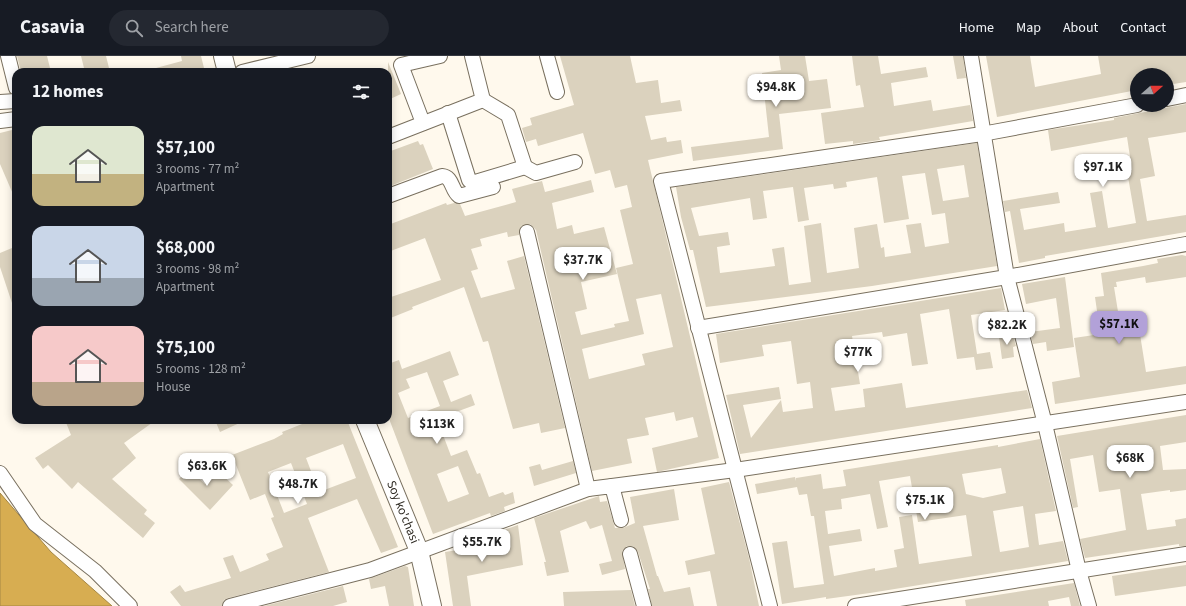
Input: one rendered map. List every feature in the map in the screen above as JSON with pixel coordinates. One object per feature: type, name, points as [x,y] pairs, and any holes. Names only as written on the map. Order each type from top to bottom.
[{"type":"main road","points":[[223,56],[226,68]]},
{"type":"main road","name":"Soy ko'chasi","points":[[367,424],[419,551],[432,606]]},
{"type":"street","points":[[8,56],[12,72]]},
{"type":"street","points":[[258,68],[308,56]]},
{"type":"street","points":[[423,123],[401,65],[440,56]]},
{"type":"street","points":[[472,56],[483,100],[508,115],[526,167],[536,173],[575,162]]},
{"type":"street","points":[[547,56],[556,92]]},
{"type":"street","points":[[971,56],[982,134],[1007,277],[1045,424],[1079,571],[1089,606]]},
{"type":"street","points":[[1174,98],[1186,96]]},
{"type":"street","points":[[392,135],[483,100]]},
{"type":"street","points":[[0,102],[12,101]]},
{"type":"street","points":[[770,606],[661,181],[982,134],[1130,106]]},
{"type":"street","points":[[448,113],[469,180],[472,183],[526,167]]},
{"type":"street","points":[[0,121],[12,120]]},
{"type":"street","points":[[392,195],[442,176],[446,176],[450,179],[454,192],[459,196],[465,196],[502,184]]},
{"type":"street","points":[[527,232],[588,490]]},
{"type":"street","points":[[698,328],[1007,277],[1186,244]]},
{"type":"street","points":[[230,606],[370,570],[588,490],[735,470],[1186,402]]},
{"type":"street","points":[[0,473],[35,524],[95,571],[130,606]]},
{"type":"street","points":[[612,486],[621,520]]},
{"type":"street","points":[[630,554],[644,606]]},
{"type":"street","points":[[855,606],[1186,554]]},
{"type":"shaded area","points":[[0,493],[51,552],[112,606],[0,606]]},
{"type":"building","points":[[17,56],[47,56],[50,68],[20,68]]},
{"type":"building","points":[[81,56],[106,56],[109,68],[84,68]]},
{"type":"building","points":[[181,56],[201,56],[204,68],[156,68],[182,61]]},
{"type":"building","points":[[560,56],[630,56],[636,83],[658,80],[661,103],[680,100],[682,111],[645,116],[651,140],[666,137],[667,142],[681,140],[683,153],[648,160],[719,458],[657,472],[652,448],[698,437],[693,417],[676,421],[674,412],[645,418],[649,435],[627,439],[632,463],[592,471],[536,230],[530,224],[521,226],[519,235],[508,237],[507,232],[480,239],[482,246],[471,249],[478,269],[471,271],[481,298],[515,289],[507,261],[524,256],[565,428],[541,433],[539,423],[513,429],[488,341],[483,342],[464,287],[412,307],[413,309],[392,317],[392,297],[441,280],[425,238],[392,250],[392,223],[446,203],[447,205],[454,203],[460,204],[465,216],[516,202],[512,189],[542,181],[545,192],[591,180],[594,192],[552,203],[557,229],[572,225],[574,234],[604,227],[617,274],[581,282],[587,309],[575,312],[581,335],[615,327],[614,324],[629,321],[616,268],[633,264],[620,210],[632,207],[627,185],[615,188],[610,170],[595,174],[583,133],[538,146],[536,139],[526,142],[522,128],[532,125],[530,118],[574,105]],"holes":[[[661,294],[673,347],[642,354],[645,365],[589,379],[582,349],[644,334],[636,299]]]},
{"type":"building","points":[[779,56],[805,56],[809,81],[827,79],[831,108],[779,114],[783,149],[693,161],[691,147],[769,137],[762,73],[781,70]]},
{"type":"building","points":[[852,56],[878,56],[881,74],[926,67],[928,77],[891,83],[894,106],[931,100],[933,111],[970,105],[973,121],[879,137],[880,140],[853,144],[853,141],[825,144],[821,113],[864,107],[860,85],[856,86]]},
{"type":"building","points":[[953,56],[963,56],[966,78],[957,79]]},
{"type":"building","points":[[986,56],[1030,56],[1035,87],[1101,74],[1098,56],[1186,56],[1186,82],[1174,84],[1174,68],[1130,68],[1130,91],[997,117]]},
{"type":"building","points":[[392,72],[401,94],[392,98]]},
{"type":"building","points":[[1186,104],[1186,132],[1148,138],[1155,176],[1140,179],[1147,221],[1186,215],[1186,232],[1045,256],[1045,258],[1019,263],[1010,211],[1005,212],[1003,201],[1058,192],[1060,203],[1020,209],[1024,230],[1064,223],[1065,232],[1096,227],[1090,193],[1102,191],[1108,228],[1136,223],[1127,171],[1132,170],[1127,137],[1051,151],[1048,130],[1114,120],[1114,118],[1145,112],[1174,112],[1174,106]]},
{"type":"building","points":[[12,130],[12,192],[0,164],[0,133]]},
{"type":"building","points":[[418,141],[420,145],[423,144],[433,169],[392,185],[392,151]]},
{"type":"building","points":[[977,143],[997,266],[872,286],[706,307],[693,250],[690,250],[681,217],[676,187]],"holes":[[[964,165],[969,197],[943,201],[937,169]],[[925,173],[932,215],[945,213],[949,243],[925,247],[921,223],[906,225],[911,253],[885,257],[884,247],[881,248],[877,224],[854,228],[859,268],[827,273],[821,223],[804,226],[811,282],[789,285],[784,247],[772,249],[775,266],[720,273],[717,247],[730,245],[728,232],[699,236],[691,208],[750,198],[753,220],[767,218],[763,191],[793,187],[798,222],[809,220],[804,188],[833,184],[834,189],[847,187],[846,182],[877,177],[884,223],[909,219],[902,176]]]},
{"type":"building","points":[[12,248],[12,303],[0,267],[0,253]]},
{"type":"building","points":[[1182,255],[1186,256],[1186,277],[1146,283],[1145,277],[1116,282],[1117,287],[1114,287],[1121,330],[1139,328],[1146,372],[1186,366],[1186,384],[1055,404],[1052,382],[1080,377],[1074,338],[1094,335],[1093,326],[1099,325],[1095,297],[1104,296],[1101,273],[1158,263],[1157,259]]},
{"type":"building","points":[[1065,277],[1074,347],[1047,351],[1046,342],[1033,344],[1030,332],[1060,328],[1056,298],[1026,304],[1022,284]]},
{"type":"building","points":[[1001,288],[1005,310],[971,315],[977,354],[990,352],[993,368],[976,370],[974,357],[957,359],[949,309],[920,314],[928,364],[912,366],[907,333],[883,337],[882,332],[852,336],[860,384],[831,388],[835,411],[865,407],[863,389],[902,383],[906,408],[1027,390],[1032,408],[740,454],[726,395],[779,387],[781,399],[743,405],[751,438],[781,400],[783,412],[813,408],[810,382],[797,384],[791,341],[762,345],[764,356],[720,363],[716,334]]},
{"type":"building","points":[[1013,335],[1016,346],[1013,347],[1014,357],[1002,359],[999,337]]},
{"type":"building","points":[[450,351],[459,375],[443,381],[451,402],[471,394],[475,405],[437,419],[451,456],[467,450],[477,474],[480,473],[489,497],[503,492],[505,495],[513,492],[515,503],[504,507],[505,511],[491,516],[490,513],[433,534],[391,424],[392,363],[399,360],[402,369]],"holes":[[[427,372],[440,406],[408,418],[398,393],[410,388],[406,379]],[[458,466],[469,494],[448,502],[437,474]]]},
{"type":"building","points":[[1186,415],[1186,442],[1160,446],[1163,470],[1186,469],[1186,490],[1170,492],[1170,490],[1141,494],[1147,530],[1176,526],[1175,520],[1186,518],[1186,546],[1179,546],[1179,544],[1085,558],[1080,539],[1126,530],[1120,489],[1099,492],[1093,455],[1070,459],[1078,507],[1073,508],[1057,436]]},
{"type":"building","points":[[67,424],[150,424],[124,443],[136,458],[112,479],[147,510],[144,514],[155,523],[143,538],[78,482],[72,489],[48,465],[43,469],[35,458],[71,435]]},
{"type":"building","points":[[217,424],[237,424],[220,432]]},
{"type":"building","points":[[302,424],[349,424],[398,547],[381,553],[357,499],[308,518],[329,572],[228,598],[224,600],[222,606],[181,606],[170,592],[180,585],[185,592],[231,578],[223,558],[233,555],[240,572],[269,560],[266,554],[283,547],[271,518],[274,517],[265,494],[250,500],[232,455],[283,434],[282,432]],"holes":[[[343,444],[356,478],[319,492],[306,458]],[[291,463],[307,504],[284,513],[268,472]]]},
{"type":"building","points":[[1040,439],[1056,511],[1035,514],[1039,545],[1063,541],[1068,561],[870,593],[826,599],[826,597],[782,604],[772,543],[787,541],[794,588],[824,584],[814,516],[811,516],[807,494],[799,495],[797,487],[757,494],[755,484],[795,477],[796,481],[796,478],[821,474],[823,489],[846,486],[843,470],[998,445],[998,447]],"holes":[[[1001,468],[1006,493],[983,498],[966,494],[962,474]],[[910,476],[918,522],[966,515],[972,556],[919,564],[912,515],[899,517],[904,548],[894,550],[897,567],[875,571],[875,568],[834,576],[829,546],[862,541],[860,529],[828,534],[825,511],[842,509],[841,499],[870,494],[877,529],[888,527],[879,481]],[[1023,506],[1029,547],[1000,552],[993,511]]]},
{"type":"building","points":[[573,461],[576,473],[534,486],[529,467],[540,464],[542,470]]},
{"type":"building","points":[[189,469],[205,484],[217,470],[233,485],[210,510],[179,479]]},
{"type":"building","points":[[729,482],[749,558],[759,606],[717,606],[710,571],[688,575],[685,561],[715,554],[701,488]]},
{"type":"building","points":[[674,489],[679,520],[643,526],[657,576],[664,592],[690,587],[694,606],[652,606],[648,589],[650,589],[638,552],[633,546],[627,546],[622,551],[625,569],[602,575],[599,564],[612,561],[602,525],[590,529],[586,521],[560,531],[569,572],[547,576],[544,562],[546,562],[534,518],[599,496],[600,502],[607,501],[615,528],[623,528],[635,523],[630,497]]},
{"type":"building","points":[[518,525],[523,565],[467,576],[471,606],[453,606],[445,552],[502,543],[498,532]]},
{"type":"building","points":[[1186,565],[1186,586],[1115,596],[1112,576]]},
{"type":"building","points":[[405,566],[408,567],[414,606],[389,606],[385,586],[371,589],[369,579]]},
{"type":"building","points":[[1074,583],[1080,606],[1071,606],[1069,597],[1048,601],[1049,606],[966,606],[965,600]]},
{"type":"building","points":[[343,586],[347,602],[333,606],[264,606]]},
{"type":"building","points":[[631,590],[635,606],[564,606],[563,592]]}]
